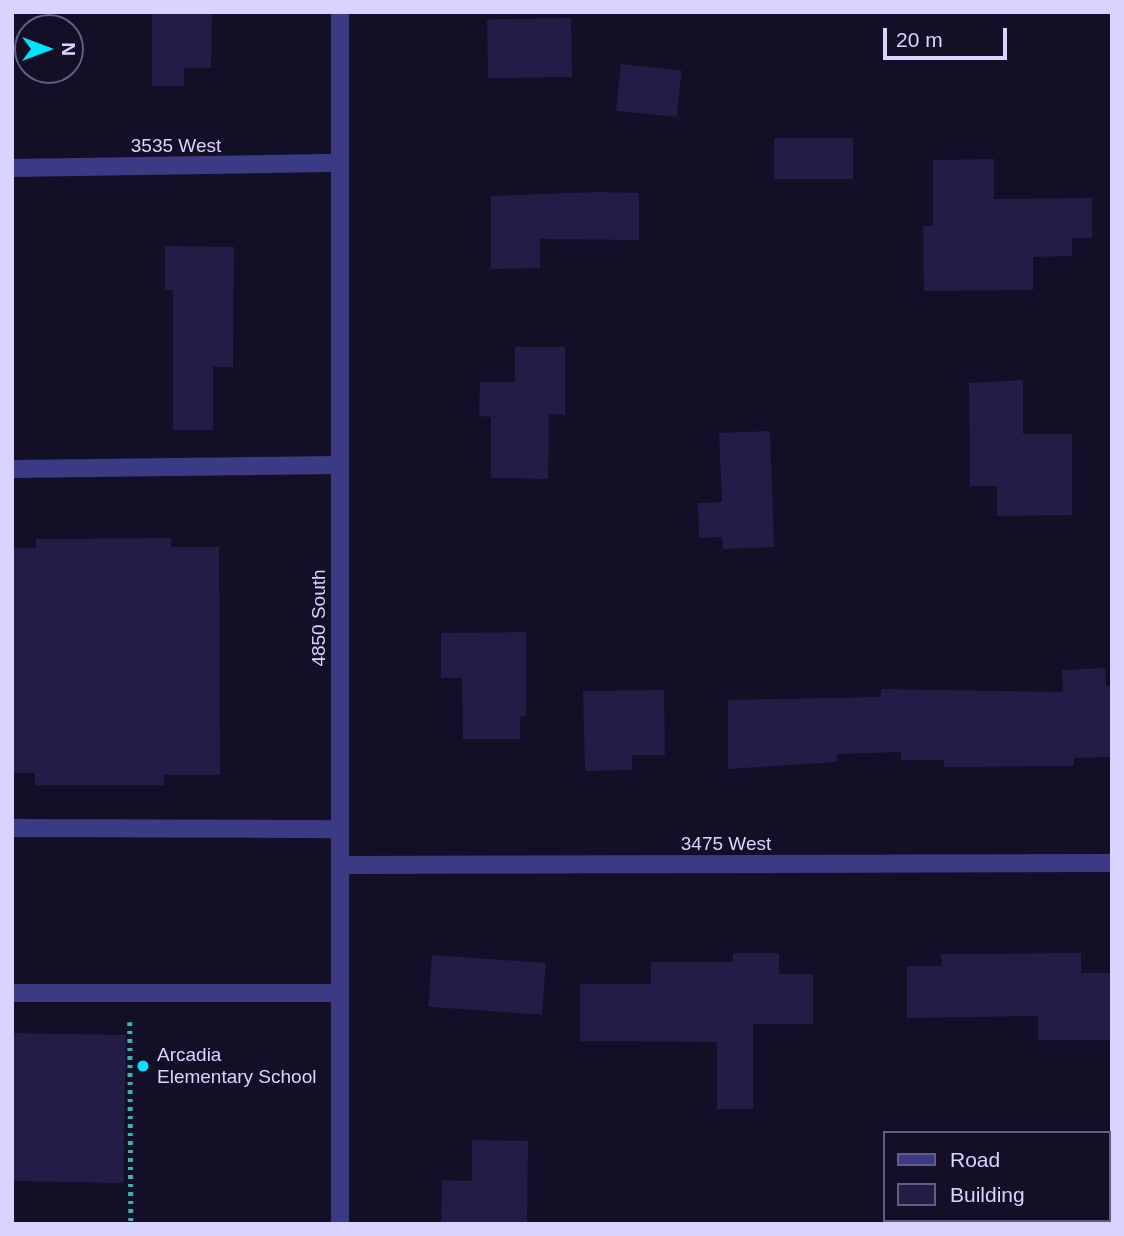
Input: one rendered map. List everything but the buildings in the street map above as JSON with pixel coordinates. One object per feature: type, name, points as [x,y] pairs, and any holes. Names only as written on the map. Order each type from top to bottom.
[{"type":"street","name":"4850 South","points":[[340,12],[340,1224]]},
{"type":"street","name":"3535 West","points":[[12,168],[340,163]]},
{"type":"street","points":[[12,469],[340,465]]},
{"type":"street","points":[[12,828],[340,828]]},
{"type":"street","name":"3475 West","points":[[340,865],[1112,863]]},
{"type":"street","points":[[12,993],[340,993]]},
{"type":"path","points":[[130,1018],[131,1224]]},
{"type":"place","name":"Arcadia Elementary School","points":[[143,1066]]}]
